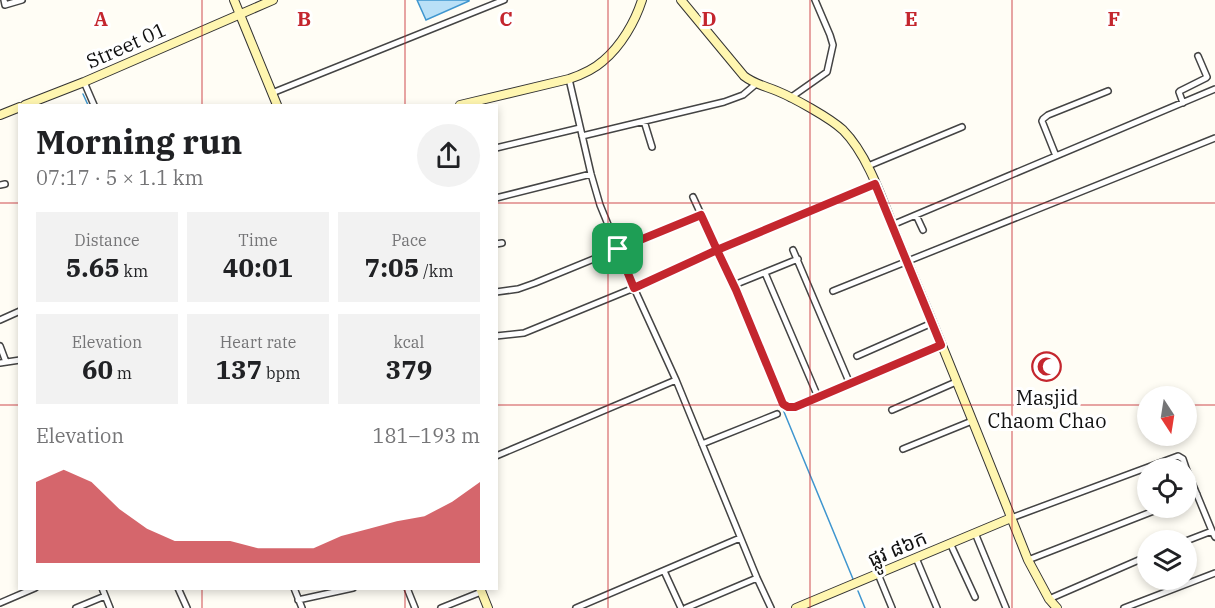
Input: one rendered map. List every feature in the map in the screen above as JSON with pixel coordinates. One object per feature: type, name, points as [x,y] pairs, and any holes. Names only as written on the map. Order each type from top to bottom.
[{"type":"street","points":[[3,4],[22,0]]},
{"type":"street","points":[[234,0],[277,104]]},
{"type":"street","name":"Street 01","points":[[28,104],[273,0]]},
{"type":"street","points":[[272,93],[504,0]]},
{"type":"street","points":[[464,104],[569,79],[594,68],[611,53],[637,15],[642,0]]},
{"type":"street","points":[[681,0],[744,76],[828,119],[843,130],[859,150],[868,166],[908,262],[1028,560],[1049,599],[1057,608]]},
{"type":"street","points":[[790,98],[827,72],[833,45],[818,1]]},
{"type":"street","points":[[1183,103],[1179,92],[1206,78],[1198,56]]},
{"type":"street","points":[[569,79],[600,205],[771,608]]},
{"type":"street","points":[[84,82],[94,104]]},
{"type":"street","points":[[582,136],[724,102],[743,94],[756,84]]},
{"type":"street","points":[[892,225],[1215,89]]},
{"type":"street","points":[[1056,156],[1042,122],[1043,118],[1108,91]]},
{"type":"street","points":[[0,115],[18,108]]},
{"type":"street","points":[[644,120],[652,147]]},
{"type":"street","points":[[868,166],[962,127]]},
{"type":"street","points":[[498,148],[580,128]]},
{"type":"street","points":[[833,291],[1215,138]]},
{"type":"street","points":[[498,197],[591,174]]},
{"type":"street","points":[[498,336],[524,333],[875,184]]},
{"type":"street","points":[[693,197],[734,285],[783,404],[788,407],[795,407],[941,345]]},
{"type":"street","points":[[498,292],[518,289],[535,283],[701,215]]},
{"type":"street","points":[[916,215],[923,230]]},
{"type":"street","points":[[794,250],[850,384]]},
{"type":"street","points":[[734,285],[798,259]]},
{"type":"street","points":[[765,273],[818,397]]},
{"type":"street","points":[[0,320],[18,312]]},
{"type":"street","points":[[857,356],[932,323]]},
{"type":"street","points":[[0,346],[3,363],[18,360]]},
{"type":"street","points":[[498,455],[676,380]]},
{"type":"street","points":[[892,410],[956,382]]},
{"type":"street","points":[[702,444],[777,414]]},
{"type":"street","points":[[903,450],[972,421]]},
{"type":"street","points":[[1011,518],[1137,471]]},
{"type":"street","points":[[1197,494],[1215,537]]},
{"type":"street","name":"ផ្លូវ ៨៦ក","points":[[796,608],[1011,518]]},
{"type":"street","points":[[1028,560],[1137,518]]},
{"type":"street","points":[[1197,537],[1212,531]]},
{"type":"street","points":[[975,533],[1006,608]]},
{"type":"street","points":[[576,608],[740,538]]},
{"type":"street","points":[[950,543],[975,597]]},
{"type":"street","points":[[916,558],[937,608]]},
{"type":"street","points":[[1049,599],[1137,561]]},
{"type":"street","points":[[664,571],[681,608]]},
{"type":"street","points":[[878,573],[892,608]]},
{"type":"street","points":[[1124,608],[1215,573]]},
{"type":"street","points":[[686,608],[757,578]]},
{"type":"street","points":[[2,604],[30,590]]},
{"type":"street","points":[[103,590],[110,608]]},
{"type":"street","points":[[179,590],[187,608]]},
{"type":"street","points":[[295,590],[302,608]]},
{"type":"street","points":[[298,600],[344,590]]},
{"type":"street","points":[[408,590],[415,608]]},
{"type":"street","points":[[441,608],[480,590],[488,608]]},
{"type":"street","points":[[76,608],[105,596]]},
{"type":"street","points":[[594,601],[598,608]]},
{"type":"water","points":[[417,0],[469,0],[469,1],[426,20]]},
{"type":"waterway","points":[[83,94],[88,104]]},
{"type":"waterway","points":[[782,407],[853,579]]},
{"type":"waterway","points":[[858,591],[865,608]]},
{"type":"place","name":"Masjid Chaom Chao","points":[[1047,367]]},
{"type":"route","points":[[618,249],[634,288],[717,250],[783,404],[788,407],[795,407],[941,345],[875,184],[717,250],[701,215],[618,249]]}]
